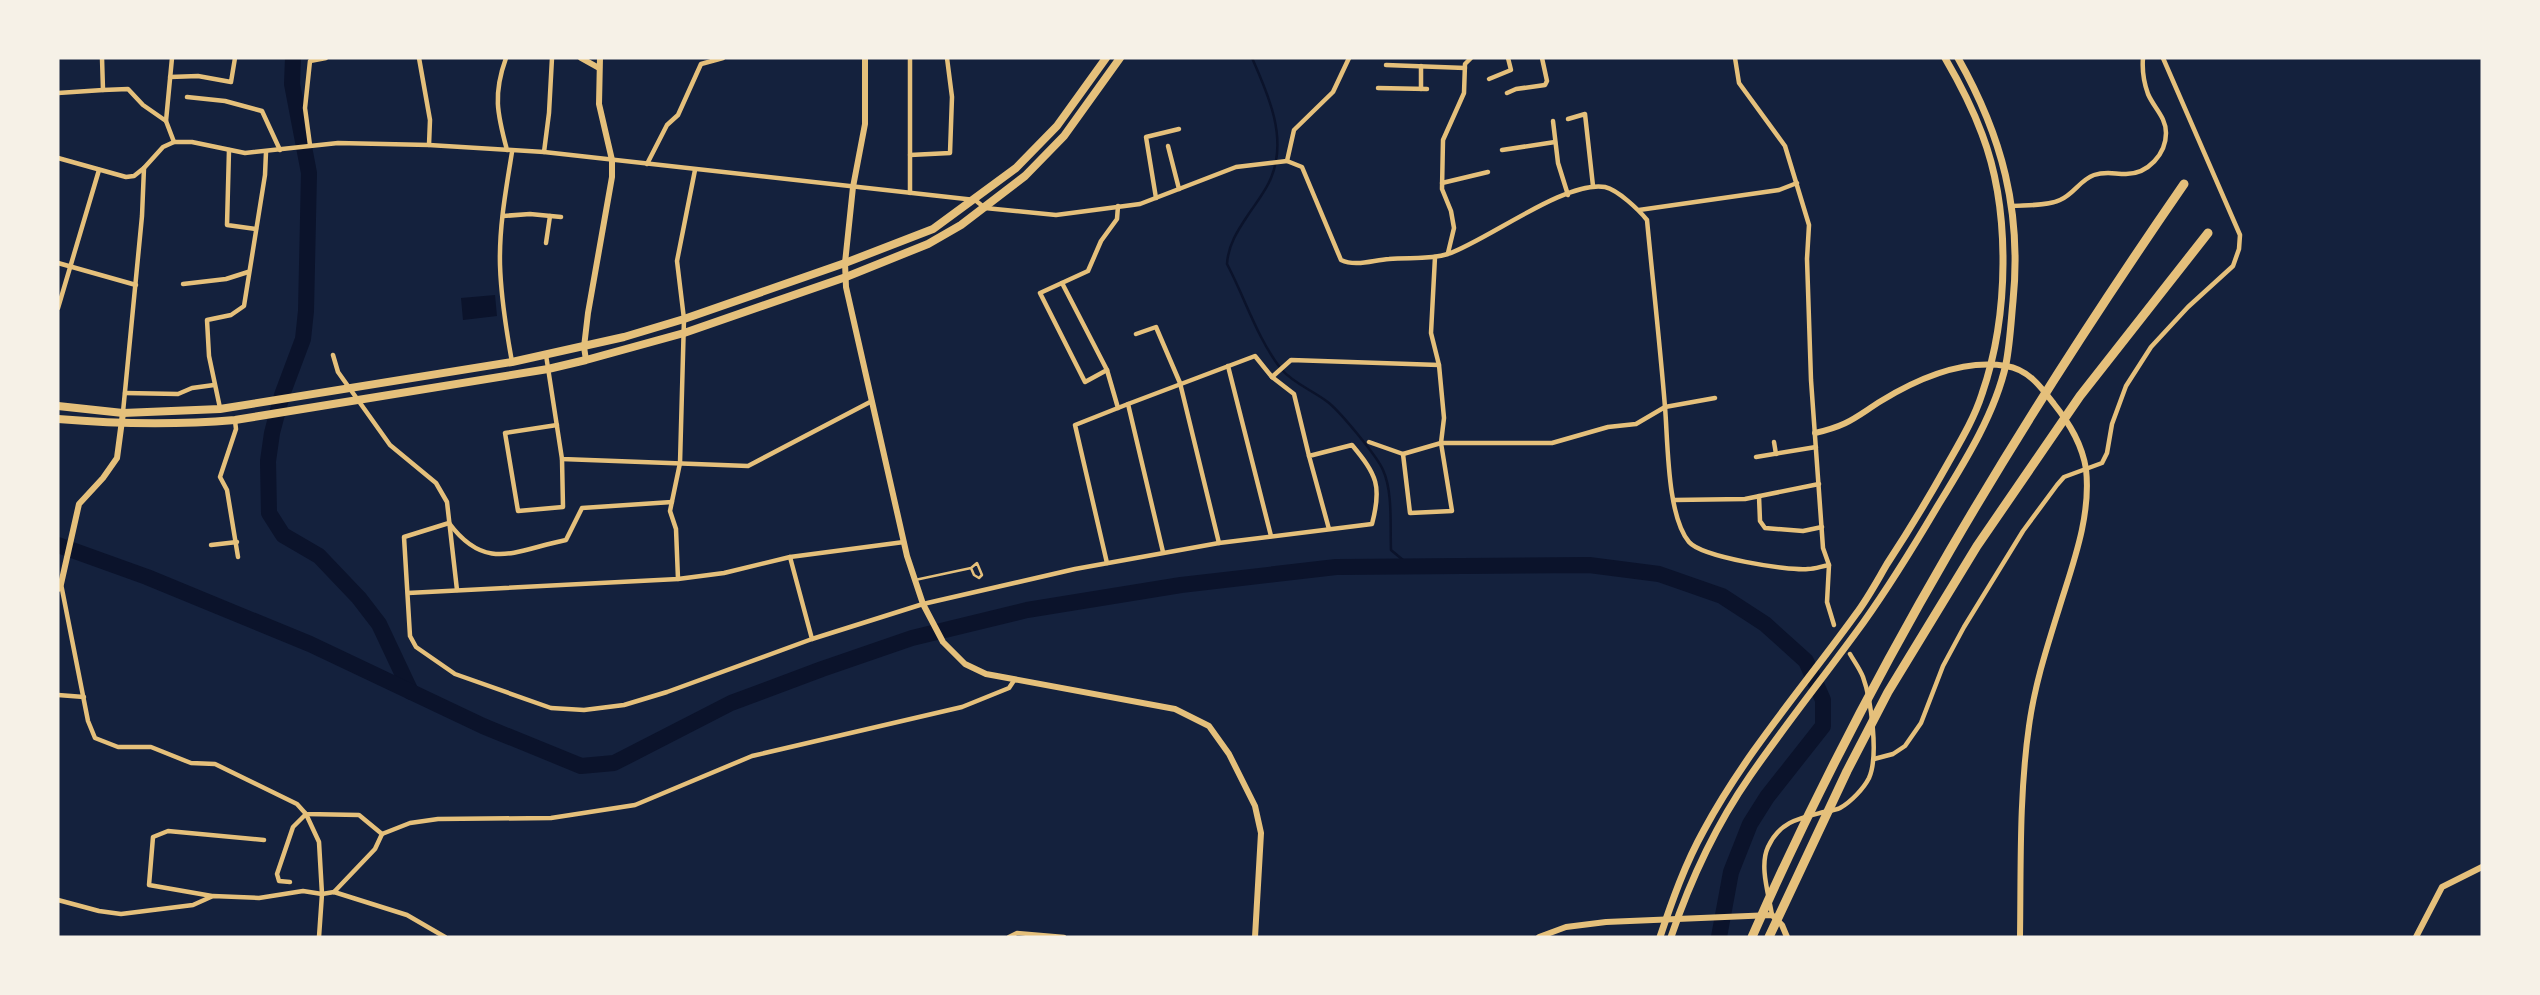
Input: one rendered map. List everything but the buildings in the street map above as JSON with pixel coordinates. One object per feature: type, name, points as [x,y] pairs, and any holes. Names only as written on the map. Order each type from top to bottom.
[{"type":"highway","points":[[58,406],[123,413],[220,409],[512,362],[584,347],[684,319],[933,229],[1016,168],[1056,126],[1106,58]]},
{"type":"highway","points":[[58,419],[122,424],[235,420],[548,369],[684,333],[846,277],[928,244],[961,225],[1026,176],[1064,136],[1120,58]]},
{"type":"highway","points":[[1752,937],[1815,800],[1884,665],[2035,407],[2184,184]]},
{"type":"highway","points":[[1769,937],[1815,837],[1888,692],[1976,546],[2048,439],[2208,233]]},
{"type":"main road","points":[[1660,937],[1679,883],[1703,831],[1734,779],[1858,611],[1917,519],[1982,394],[1997,332],[2002,278],[2002,230],[1997,186],[1982,135],[1945,58]]},
{"type":"main road","points":[[1671,937],[1691,884],[1749,777],[1828,672],[1903,565],[1960,470],[1980,433],[2005,366],[2015,275],[2012,206],[1993,132],[1974,86],[1958,58]]},
{"type":"street","points":[[102,58],[103,90]]},
{"type":"street","points":[[172,58],[166,121],[174,142]]},
{"type":"street","points":[[170,77],[198,76],[231,82],[235,58]]},
{"type":"street","points":[[310,145],[306,108],[310,61],[326,58]]},
{"type":"street","points":[[419,58],[430,120],[429,145]]},
{"type":"street","points":[[506,58],[497,81],[496,109],[510,151],[500,262],[503,313],[512,362]]},
{"type":"street","points":[[544,152],[552,58]]},
{"type":"street","points":[[581,58],[598,68]]},
{"type":"street","points":[[586,360],[584,347],[611,185],[612,160],[598,104],[600,58]]},
{"type":"street","points":[[648,164],[667,125],[678,115],[701,64],[723,58]]},
{"type":"street","points":[[866,58],[866,124],[853,187],[846,277],[904,542],[923,604],[943,642],[965,664],[986,674],[1175,709],[1209,726],[1229,754],[1250,796],[1261,833],[1255,937]]},
{"type":"street","points":[[910,58],[910,193]]},
{"type":"street","points":[[910,155],[950,153],[952,97],[947,58]]},
{"type":"street","points":[[1287,161],[1294,130],[1333,92],[1349,58]]},
{"type":"street","points":[[1448,254],[1454,228],[1441,183],[1443,140],[1464,93],[1465,68],[1471,58]]},
{"type":"street","points":[[1489,79],[1511,70],[1508,58]]},
{"type":"street","points":[[1507,93],[1545,85],[1547,81],[1542,58]]},
{"type":"street","points":[[1735,58],[1740,83],[1785,146],[1810,225],[1807,259],[1815,433],[1823,548],[1829,565],[1827,602],[1834,625]]},
{"type":"street","points":[[2012,206],[2060,200],[2085,179],[2107,172],[2140,172],[2160,155],[2166,144],[2166,129],[2162,115],[2149,96],[2142,68],[2143,58]]},
{"type":"street","points":[[1874,760],[1894,754],[1905,746],[1921,723],[1943,666],[1964,627],[2023,531],[2064,477],[2102,463],[2126,386],[2151,347],[2188,307],[2233,266],[2239,249],[2240,235],[2163,58]]},
{"type":"street","points":[[1386,65],[1465,68]]},
{"type":"street","points":[[1378,88],[1424,89],[1421,66]]},
{"type":"street","points":[[58,93],[128,89],[143,105],[166,121]]},
{"type":"street","points":[[187,96],[225,101],[262,111],[280,150]]},
{"type":"street","points":[[1568,119],[1585,114],[1593,186]]},
{"type":"street","points":[[1553,121],[1555,142],[1568,195]]},
{"type":"street","points":[[1156,198],[1146,136],[1179,128]]},
{"type":"street","points":[[58,158],[127,177],[134,176],[163,147],[174,142],[191,142],[245,153],[310,145],[429,145],[544,152],[975,200],[985,208],[1056,215],[1140,204],[1236,167],[1287,161],[1302,167],[1341,260],[1350,264],[1448,254],[1486,237],[1543,203],[1593,186],[1608,187],[1639,210],[1647,220],[1674,500],[1679,524],[1689,542],[1711,554],[1730,560],[1807,570],[1829,565]]},
{"type":"street","points":[[1502,150],[1555,142]]},
{"type":"street","points":[[1168,146],[1179,189]]},
{"type":"street","points":[[229,150],[227,225],[256,229]]},
{"type":"street","points":[[220,409],[209,356],[207,320],[231,316],[244,306],[265,175],[266,152]]},
{"type":"street","points":[[144,168],[136,285],[117,458],[79,504],[60,583],[88,721],[94,738],[118,747],[151,747],[191,763],[215,764],[297,804],[306,814],[319,842],[322,894],[319,937]]},
{"type":"street","points":[[58,308],[99,170]]},
{"type":"street","points":[[678,579],[676,529],[670,511],[680,463],[684,333],[677,261],[695,170]]},
{"type":"street","points":[[1441,183],[1489,172]]},
{"type":"street","points":[[1639,210],[1779,190],[1797,183]]},
{"type":"street","points":[[1107,370],[1084,382],[1040,293],[1088,271],[1101,241],[1117,219],[1118,206]]},
{"type":"street","points":[[503,216],[561,217]]},
{"type":"street","points":[[546,243],[550,216]]},
{"type":"street","points":[[1403,454],[1410,513],[1452,511],[1441,443],[1444,418],[1440,365],[1431,333],[1435,257]]},
{"type":"street","points":[[58,263],[136,285]]},
{"type":"street","points":[[183,284],[226,279],[248,272]]},
{"type":"street","points":[[1062,283],[1107,370],[1118,408]]},
{"type":"street","points":[[1136,334],[1156,327],[1180,383],[1219,542]]},
{"type":"street","points":[[333,355],[338,372],[390,445],[436,483],[447,502],[457,590]]},
{"type":"street","points":[[546,355],[557,425],[562,459],[562,506],[518,510],[505,433],[557,425]]},
{"type":"street","points":[[1107,563],[1075,425],[1255,356],[1272,377],[1294,394],[1329,529]]},
{"type":"street","points":[[1272,377],[1291,359],[1440,365]]},
{"type":"street","points":[[1815,433],[1851,422],[1879,402],[1920,381],[1964,366],[1989,365],[2021,369],[2040,387],[2070,424],[2080,445],[2086,471],[2083,524],[2035,688],[2028,728],[2024,773],[2020,937]]},
{"type":"street","points":[[1228,366],[1271,536]]},
{"type":"street","points":[[125,393],[178,394],[214,384]]},
{"type":"street","points":[[1369,442],[1403,454],[1441,443],[1552,443],[1608,427],[1636,424],[1665,407],[1715,398]]},
{"type":"street","points":[[562,459],[748,466],[872,401]]},
{"type":"street","points":[[1128,404],[1163,552]]},
{"type":"street","points":[[235,420],[236,429],[220,477],[228,490],[238,557]]},
{"type":"street","points":[[1774,442],[1776,454]]},
{"type":"street","points":[[449,523],[404,537],[410,636],[416,647],[455,674],[551,708],[584,710],[624,705],[667,692],[812,639],[923,604],[1107,563],[1219,542],[1372,524],[1378,501],[1374,474],[1352,444],[1310,456]]},
{"type":"street","points":[[1756,457],[1816,447]]},
{"type":"street","points":[[1674,500],[1745,499],[1819,484]]},
{"type":"street","points":[[1759,496],[1760,521],[1765,528],[1802,531],[1822,527]]},
{"type":"street","points":[[449,523],[468,544],[484,552],[513,555],[566,540],[582,508],[672,502]]},
{"type":"street","points":[[211,545],[237,542]]},
{"type":"street","points":[[408,593],[678,579],[724,573],[790,557],[904,542]]},
{"type":"street","points":[[790,557],[812,639]]},
{"type":"street","points":[[1787,937],[1782,925],[1772,915],[1766,879],[1765,860],[1768,847],[1783,827],[1793,819],[1840,808],[1864,787],[1871,775],[1874,760],[1870,709],[1863,677],[1850,654]]},
{"type":"street","points":[[334,892],[375,849],[382,834],[410,823],[438,819],[551,818],[635,805],[751,756],[962,707],[1009,688],[1015,679]]},
{"type":"street","points":[[58,695],[84,697]]},
{"type":"street","points":[[290,882],[279,881],[277,874],[293,827],[306,814],[359,815],[382,834]]},
{"type":"street","points":[[264,840],[168,831],[153,837],[149,886],[213,896],[259,898],[303,891],[322,894],[334,892],[407,915],[445,937]]},
{"type":"street","points":[[2416,937],[2442,887],[2482,867]]},
{"type":"street","points":[[58,900],[121,914],[193,905],[213,896]]},
{"type":"street","points":[[1539,937],[1566,927],[1606,922],[1772,915]]},
{"type":"street","points":[[1009,937],[1017,933],[1064,937]]},
{"type":"lane","points":[[915,580],[971,568]]},
{"type":"water","points":[[495,295],[497,316],[463,320],[461,298]]},
{"type":"waterway","points":[[293,58],[292,84],[309,173],[306,311],[303,339],[282,395],[272,433],[268,461],[269,513],[283,535],[319,556],[359,598],[379,624],[411,692]]},
{"type":"waterway","points":[[1252,58],[1274,116],[1277,132],[1276,163],[1266,188],[1234,238],[1227,264],[1258,331],[1281,369],[1335,408],[1383,470],[1388,488],[1391,550],[1409,565]]},
{"type":"waterway","points":[[58,545],[147,577],[310,644],[483,726],[581,766],[614,763],[731,703],[822,669],[912,638],[1027,610],[1181,585],[1336,567],[1589,565],[1659,574],[1722,596],[1765,624],[1806,661],[1823,700],[1823,726],[1767,797],[1750,824],[1731,872],[1719,937]]}]
